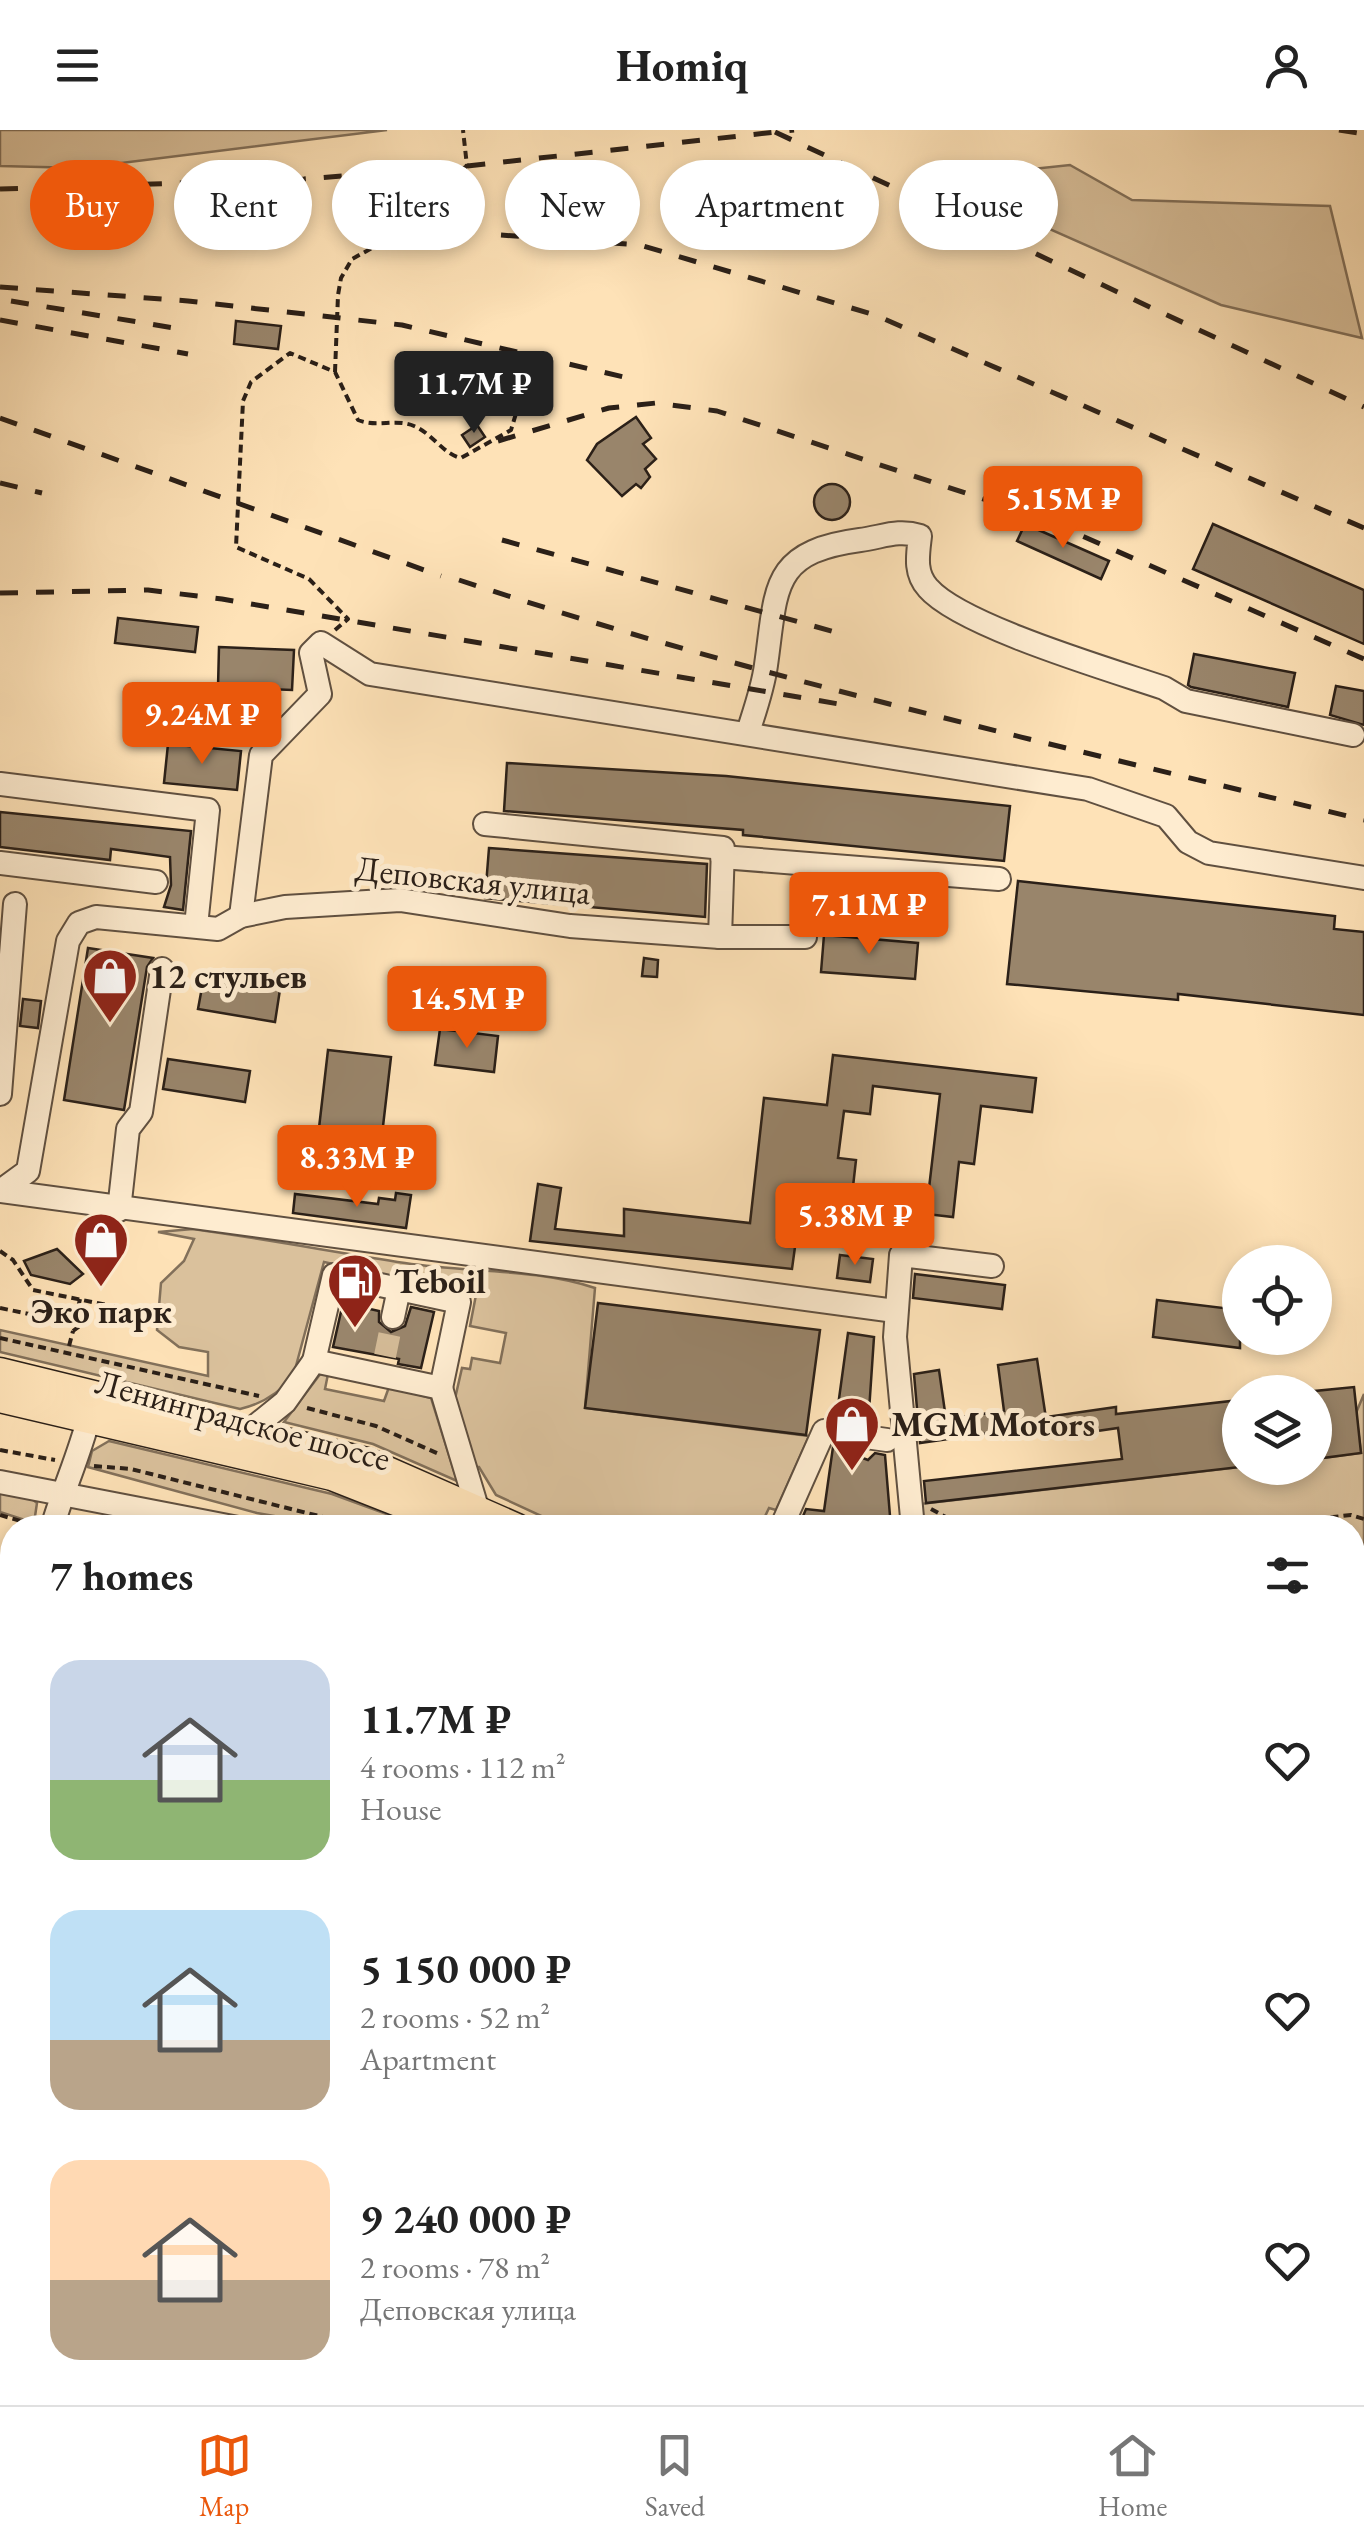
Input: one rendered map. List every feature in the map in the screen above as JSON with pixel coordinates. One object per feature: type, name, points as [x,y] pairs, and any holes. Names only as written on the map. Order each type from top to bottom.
[{"type":"main road","name":"Ленинградское шоссе","points":[[0,1372],[367,1462],[463,1515]]},
{"type":"main road","name":"Ленинградское шоссе","points":[[0,1398],[332,1476],[457,1515]]},
{"type":"street","points":[[748,732],[766,670],[774,596],[780,582],[803,555],[820,546],[901,530],[920,536],[918,563],[928,589],[964,614],[1164,688],[1186,701],[1353,735]]},
{"type":"street","points":[[242,916],[261,755],[320,694],[311,653],[320,643],[370,674],[748,732],[1088,790],[1166,816],[1188,842],[1209,853],[1364,878]]},
{"type":"street","points":[[0,784],[208,810],[196,926]]},
{"type":"street","points":[[485,824],[723,848],[720,937]]},
{"type":"street","points":[[722,858],[999,879]]},
{"type":"street","points":[[0,863],[156,882]]},
{"type":"street","name":"Деповская улица","points":[[1,1190],[28,1170],[68,940],[79,923],[96,916],[218,929],[242,916],[323,901],[400,900],[570,926],[720,937],[806,937]]},
{"type":"street","points":[[0,1094],[15,904]]},
{"type":"street","points":[[119,1210],[128,1128],[141,1112],[162,969]]},
{"type":"street","points":[[1,1190],[119,1210],[895,1311]]},
{"type":"street","points":[[912,1515],[895,1311],[901,1255],[992,1266]]},
{"type":"street","points":[[248,1432],[286,1402],[314,1361],[334,1274],[459,1302],[441,1388],[462,1464],[469,1515]]},
{"type":"street","points":[[392,1317],[398,1289]]},
{"type":"street","points":[[314,1361],[383,1366],[441,1388]]},
{"type":"street","points":[[49,1515],[77,1464],[90,1418]]},
{"type":"street","points":[[786,1515],[824,1431],[887,1440]]},
{"type":"street","points":[[0,1482],[63,1492],[126,1515]]},
{"type":"path","points":[[464,130],[467,166],[411,203],[372,248],[352,258],[341,278],[335,372],[358,420],[374,426],[409,423],[428,432],[449,456],[461,458],[512,430],[521,397]]},
{"type":"path","points":[[320,643],[348,619],[309,579],[236,548],[237,484],[243,402],[251,382],[290,353],[335,372]]},
{"type":"path","points":[[0,1251],[13,1260],[33,1290],[156,1315]]},
{"type":"path","points":[[0,1308],[68,1322],[76,1317],[80,1300]]},
{"type":"path","points":[[69,1346],[73,1331],[82,1325],[76,1317]]},
{"type":"path","points":[[68,1322],[73,1331]]},
{"type":"path","points":[[0,1338],[376,1426],[462,1464]]},
{"type":"path","points":[[0,1450],[131,1469],[315,1515]]},
{"type":"path","points":[[910,1500],[940,1515]]},
{"type":"shaded area","points":[[0,130],[387,130],[145,160],[30,160],[30,167],[0,166]]},
{"type":"shaded area","points":[[1070,165],[1132,200],[1330,206],[1362,338],[1221,305],[1058,233],[1058,166]]},
{"type":"shaded area","points":[[193,1229],[405,1263],[549,1277],[595,1288],[585,1408],[809,1436],[776,1510],[769,1508],[766,1515],[539,1515],[496,1495],[479,1467],[472,1467],[454,1403],[462,1368],[470,1369],[472,1358],[500,1363],[506,1333],[470,1326],[476,1295],[324,1262],[293,1377],[269,1398],[248,1407],[240,1409],[0,1352],[0,1330],[208,1376],[208,1352],[179,1347],[157,1330],[161,1283],[184,1261],[194,1239],[158,1232]]},
{"type":"shaded area","points":[[321,1373],[328,1374],[325,1389],[384,1401],[389,1387],[431,1398],[457,1481],[373,1444],[284,1422]]},
{"type":"shaded area","points":[[1364,1394],[1364,1515],[921,1515],[920,1504],[1222,1469],[1222,1485],[1332,1485],[1332,1457],[1361,1453],[1356,1413]]},
{"type":"shaded area","points":[[109,1441],[332,1494],[389,1515],[257,1513],[88,1467],[92,1451]]},
{"type":"shaded area","points":[[0,1490],[27,1495],[37,1503],[35,1515],[0,1512]]},
{"type":"building","points":[[236,321],[281,326],[278,349],[234,344]]},
{"type":"building","points":[[636,417],[651,438],[643,444],[656,459],[645,469],[650,477],[641,488],[636,484],[622,496],[587,460],[597,444]]},
{"type":"building","points":[[477,425],[485,437],[470,447],[462,435]]},
{"type":"building","points":[[832,484],[844,490],[850,502],[844,514],[832,520],[820,514],[814,502],[820,490]]},
{"type":"building","points":[[1025,524],[1109,561],[1101,579],[1017,541]]},
{"type":"building","points":[[1213,524],[1364,590],[1364,644],[1193,569]]},
{"type":"building","points":[[118,618],[198,627],[195,652],[115,643]]},
{"type":"building","points":[[219,647],[294,650],[292,690],[218,687]]},
{"type":"building","points":[[1194,654],[1295,673],[1288,707],[1191,687],[1188,685]]},
{"type":"building","points":[[1336,686],[1364,691],[1364,725],[1330,715]]},
{"type":"building","points":[[168,744],[241,751],[237,790],[164,783]]},
{"type":"building","points":[[507,763],[726,776],[1010,806],[1004,861],[743,835],[743,830],[504,811]]},
{"type":"building","points":[[0,812],[191,831],[183,910],[164,907],[171,885],[170,857],[111,849],[110,860],[0,847]]},
{"type":"building","points":[[489,848],[707,864],[705,917],[485,898]]},
{"type":"building","points":[[1018,881],[1335,916],[1334,929],[1364,932],[1364,1015],[1178,994],[1178,1000],[1007,984]]},
{"type":"building","points":[[824,935],[918,943],[915,979],[821,972]]},
{"type":"building","name":"12 стульев","points":[[88,948],[153,958],[147,967],[124,1110],[64,1100]]},
{"type":"building","points":[[644,958],[658,960],[657,977],[642,976]]},
{"type":"building","points":[[205,971],[281,983],[275,1022],[198,1009]]},
{"type":"building","points":[[23,999],[41,1001],[38,1028],[20,1026]]},
{"type":"building","points":[[440,1029],[498,1036],[494,1072],[435,1065]]},
{"type":"building","points":[[328,1050],[391,1057],[379,1161],[316,1154]]},
{"type":"building","points":[[833,1055],[1036,1078],[1032,1112],[981,1106],[974,1164],[959,1162],[953,1217],[926,1214],[940,1094],[873,1086],[870,1114],[844,1111],[838,1158],[856,1160],[848,1231],[798,1225],[792,1269],[530,1241],[538,1184],[561,1188],[555,1229],[624,1236],[624,1209],[750,1223],[764,1098],[827,1105]]},
{"type":"building","points":[[168,1059],[250,1071],[245,1102],[163,1089]]},
{"type":"building","points":[[396,1193],[411,1195],[406,1228],[293,1213],[295,1194],[378,1204],[379,1198],[395,1200]]},
{"type":"building","points":[[57,1249],[83,1274],[70,1284],[31,1275],[24,1261]]},
{"type":"building","points":[[840,1255],[873,1259],[870,1282],[837,1278]]},
{"type":"building","points":[[915,1274],[1005,1285],[1002,1309],[913,1298]]},
{"type":"building","points":[[1157,1300],[1222,1308],[1222,1346],[1153,1337]]},
{"type":"building","points":[[343,1303],[379,1311],[379,1322],[391,1332],[405,1326],[411,1307],[434,1312],[421,1368],[398,1364],[399,1359],[333,1347]]},
{"type":"building","points":[[598,1303],[820,1330],[806,1435],[585,1408]]},
{"type":"building","points":[[848,1333],[874,1337],[869,1411],[838,1406]]},
{"type":"building","points":[[1037,1359],[1047,1425],[920,1443],[914,1374],[939,1370],[946,1419],[1004,1411],[998,1365]]},
{"type":"building","points":[[1354,1387],[1361,1453],[1332,1457],[1332,1389]]},
{"type":"building","points":[[1222,1402],[1222,1469],[926,1503],[924,1481],[1122,1459],[1118,1428],[1049,1438],[1046,1417],[1116,1407],[1116,1414]]},
{"type":"building","name":"MGM Motors","points":[[833,1447],[868,1460],[875,1453],[885,1455],[890,1515],[803,1515],[806,1509],[824,1511]]},
{"type":"tunnel","points":[[385,1356],[393,1317]]},
{"type":"railway","points":[[0,189],[304,179],[467,166],[794,130]]},
{"type":"railway","points":[[1339,130],[1364,134]]},
{"type":"railway","points":[[775,132],[1364,407]]},
{"type":"railway","points":[[501,235],[640,245],[875,315],[1364,528]]},
{"type":"railway","points":[[0,287],[188,301],[402,325],[628,378]]},
{"type":"railway","points":[[11,301],[174,328]]},
{"type":"railway","points":[[0,320],[188,354]]},
{"type":"railway","points":[[498,441],[609,408],[656,403],[717,411],[1041,518],[1364,659]]},
{"type":"railway","points":[[0,418],[441,576]]},
{"type":"railway","points":[[0,483],[42,493]]},
{"type":"railway","points":[[502,540],[846,635]]},
{"type":"railway","points":[[459,580],[796,679],[1364,820]]},
{"type":"railway","points":[[0,593],[148,590],[222,599],[839,704]]},
{"type":"place","name":"12 стульев","points":[[110,1025]]},
{"type":"place","name":"Эко парк","points":[[101,1289]]},
{"type":"place","name":"Teboil","points":[[355,1330]]},
{"type":"place","name":"MGM Motors","points":[[852,1473]]}]
